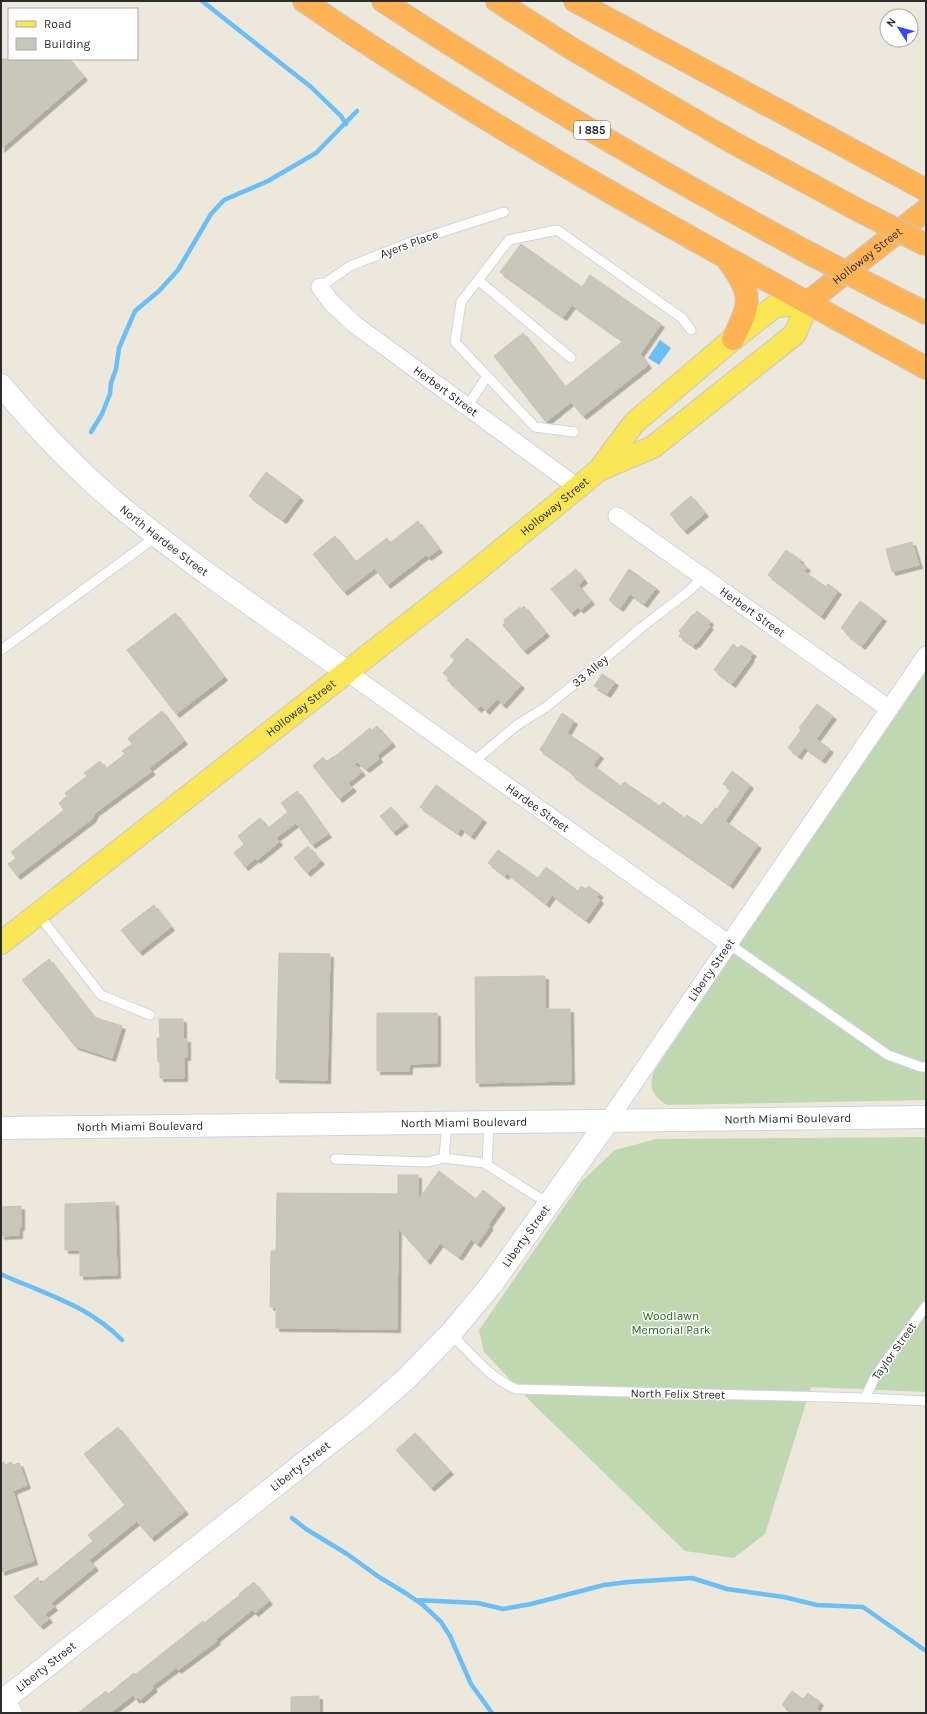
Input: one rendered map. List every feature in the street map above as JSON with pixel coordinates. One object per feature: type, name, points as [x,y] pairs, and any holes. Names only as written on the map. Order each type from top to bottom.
[{"type":"highway","points":[[304,1],[438,90],[580,175],[728,259],[926,368]]},
{"type":"highway","name":"I 885","points":[[383,1],[543,102],[702,195],[805,251],[926,313]]},
{"type":"highway","points":[[497,1],[574,50],[732,142],[926,245]]},
{"type":"highway","points":[[575,1],[926,190]]},
{"type":"highway","name":"Holloway Street","points":[[808,302],[926,210]]},
{"type":"highway","points":[[728,259],[742,278],[748,300],[744,317],[733,339]]},
{"type":"main road","name":"Holloway Street","points":[[1,943],[472,574],[598,470],[634,423],[733,339],[774,307],[808,302]]},
{"type":"main road","name":"Holloway Street","points":[[598,470],[653,447],[795,334],[808,302]]},
{"type":"street","name":"Herbert Street","points":[[320,287],[331,302],[354,324],[577,487]]},
{"type":"street","name":"North Hardee Street","points":[[1,385],[44,434],[114,501],[157,536],[347,672]]},
{"type":"street","name":"Herbert Street","points":[[617,516],[888,708]]},
{"type":"street","name":"Liberty Street","points":[[5,1702],[366,1415],[405,1380],[451,1334],[491,1285],[608,1121],[888,708],[926,655]]},
{"type":"street","name":"Hardee Street","points":[[347,672],[728,944]]},
{"type":"street","name":"North Miami Boulevard","points":[[1,1128],[926,1117]]},
{"type":"lane","name":"Ayers Place","points":[[320,287],[350,266],[414,241],[504,212]]},
{"type":"lane","points":[[574,432],[535,427],[455,342],[461,302],[509,240],[557,230],[682,318],[691,330]]},
{"type":"lane","points":[[478,280],[571,358]]},
{"type":"lane","points":[[467,407],[488,376]]},
{"type":"lane","points":[[1,650],[157,536]]},
{"type":"lane","name":"33 Alley","points":[[473,762],[517,725],[546,707],[572,686],[683,596],[703,576]]},
{"type":"lane","points":[[38,914],[101,995],[150,1015]]},
{"type":"lane","points":[[728,944],[888,1055],[921,1067],[926,1067]]},
{"type":"lane","points":[[487,1165],[489,1122]]},
{"type":"lane","points":[[444,1158],[447,1123]]},
{"type":"lane","points":[[335,1160],[428,1162],[444,1158],[484,1163],[549,1204]]},
{"type":"lane","name":"Taylor Street","points":[[865,1398],[875,1377],[926,1306]]},
{"type":"lane","name":"North Felix Street","points":[[451,1334],[494,1376],[506,1385],[516,1389],[865,1398],[926,1401]]},
{"type":"green space","points":[[926,668],[926,1100],[667,1105],[655,1095],[653,1091],[652,1077],[654,1071]]},
{"type":"green space","name":"Woodlawn Memorial Park","points":[[926,1137],[926,1392],[811,1387],[765,1534],[734,1558],[685,1551],[533,1404],[484,1352],[479,1330],[582,1181],[615,1150],[656,1139]]},
{"type":"water","points":[[660,340],[671,348],[659,365],[648,358]]},
{"type":"building","points":[[1,59],[70,60],[84,77],[1,149]]},
{"type":"building","points":[[521,244],[582,287],[590,275],[661,324],[640,354],[648,365],[583,416],[571,402],[546,422],[494,356],[523,333],[565,387],[623,341],[572,305],[563,317],[500,272]]},
{"type":"building","points":[[266,472],[300,497],[283,520],[249,496]]},
{"type":"building","points":[[691,496],[705,513],[684,531],[670,514]]},
{"type":"building","points":[[418,521],[439,549],[428,557],[426,555],[387,585],[375,568],[344,592],[313,554],[335,536],[355,562],[387,538],[390,543]]},
{"type":"building","points":[[912,542],[919,565],[892,572],[886,549]]},
{"type":"building","points":[[786,550],[801,560],[799,562],[807,567],[804,571],[826,587],[828,584],[838,591],[821,616],[768,575]]},
{"type":"building","points":[[576,569],[584,580],[578,585],[591,601],[580,610],[578,607],[571,613],[551,589]]},
{"type":"building","points":[[629,569],[656,588],[644,604],[630,594],[620,608],[609,600]]},
{"type":"building","points":[[860,601],[883,618],[862,646],[846,634],[847,633],[841,628]]},
{"type":"building","points":[[524,606],[546,633],[524,651],[503,625],[505,622],[504,620],[520,607],[521,609]]},
{"type":"building","points":[[697,611],[710,621],[708,625],[710,626],[693,646],[679,636],[681,633],[679,631]]},
{"type":"building","points":[[175,613],[224,677],[176,714],[127,650]]},
{"type":"building","points":[[467,638],[521,685],[503,705],[497,699],[486,711],[481,706],[478,709],[447,680],[449,678],[443,673],[455,660],[450,656]]},
{"type":"building","points":[[733,644],[738,648],[741,645],[753,653],[732,684],[714,670]]},
{"type":"building","points":[[602,674],[615,682],[607,694],[594,686]]},
{"type":"building","points":[[817,704],[833,716],[816,739],[830,749],[822,760],[804,747],[798,756],[788,748],[801,730],[799,728]]},
{"type":"building","points":[[162,711],[184,741],[149,768],[152,771],[95,813],[92,819],[17,876],[8,864],[16,858],[11,852],[64,810],[59,803],[67,796],[65,793],[87,776],[84,773],[100,761],[106,769],[125,754],[122,751],[132,744],[128,738]]},
{"type":"building","points":[[562,713],[574,721],[567,733],[600,755],[593,765],[621,786],[624,782],[660,806],[663,802],[685,818],[687,815],[702,825],[715,808],[717,809],[731,789],[723,784],[732,771],[750,785],[725,821],[758,845],[730,885],[586,785],[572,775],[573,773],[540,750]]},
{"type":"building","points":[[377,726],[392,743],[377,755],[379,759],[366,769],[357,762],[355,764],[362,772],[348,783],[353,788],[339,799],[313,766],[323,757],[326,762],[334,757],[370,728],[372,730]]},
{"type":"building","points":[[436,785],[483,819],[471,836],[461,828],[458,833],[420,807]]},
{"type":"building","points":[[297,791],[328,834],[312,845],[296,823],[276,838],[279,842],[257,860],[256,858],[245,867],[234,853],[244,844],[238,836],[260,818],[268,828],[288,812],[281,803]]},
{"type":"building","points":[[391,807],[405,823],[393,832],[380,816]]},
{"type":"building","points":[[308,846],[321,861],[307,873],[294,858]]},
{"type":"building","points":[[498,850],[538,878],[546,867],[578,891],[581,886],[586,889],[588,886],[600,894],[597,897],[600,900],[586,920],[552,895],[546,904],[507,873],[505,876],[488,863]]},
{"type":"building","points":[[154,905],[171,927],[139,952],[121,930]]},
{"type":"building","points":[[279,953],[330,954],[327,1080],[276,1079]]},
{"type":"building","points":[[49,959],[94,1017],[122,1026],[112,1058],[75,1046],[22,980]]},
{"type":"building","points":[[545,976],[545,1009],[570,1009],[571,1081],[476,1083],[475,977]]},
{"type":"building","points":[[377,1013],[437,1013],[437,1063],[409,1064],[409,1071],[377,1071]]},
{"type":"building","points":[[159,1019],[183,1019],[183,1039],[187,1039],[187,1057],[184,1057],[184,1078],[160,1078],[157,1038],[160,1038]]},
{"type":"building","points":[[439,1171],[476,1199],[483,1190],[502,1205],[488,1225],[490,1226],[477,1244],[471,1239],[459,1257],[440,1243],[427,1261],[398,1228],[397,1329],[276,1328],[276,1307],[270,1307],[271,1251],[276,1251],[277,1193],[398,1194],[398,1175],[418,1175],[418,1200]]},
{"type":"building","points":[[115,1202],[117,1275],[80,1276],[80,1250],[65,1250],[65,1204]]},
{"type":"building","points":[[21,1206],[21,1227],[19,1227],[19,1235],[1,1236],[1,1207]]},
{"type":"building","points":[[118,1427],[185,1511],[151,1538],[137,1521],[89,1560],[95,1567],[51,1603],[54,1607],[45,1614],[49,1619],[40,1626],[14,1597],[38,1577],[40,1584],[93,1541],[88,1535],[125,1505],[84,1454]]},
{"type":"building","points":[[415,1433],[450,1471],[431,1488],[396,1450]]},
{"type":"building","points":[[4,1462],[5,1465],[11,1462],[13,1465],[19,1463],[27,1485],[13,1491],[34,1561],[1,1572],[1,1463]]},
{"type":"building","points":[[254,1582],[269,1601],[255,1613],[252,1610],[216,1639],[217,1641],[178,1670],[176,1668],[152,1686],[154,1688],[140,1700],[138,1698],[136,1700],[133,1695],[110,1713],[78,1713],[106,1691],[108,1694],[134,1673],[136,1674],[203,1621],[204,1623],[240,1595],[239,1594]]},
{"type":"building","points":[[792,1691],[803,1699],[808,1693],[820,1702],[816,1709],[822,1713],[793,1713],[782,1705]]},
{"type":"building","points":[[319,1696],[319,1713],[291,1713],[291,1697]]},
{"type":"waterway","points":[[202,1],[311,87],[341,116],[346,124]]},
{"type":"waterway","points":[[91,432],[102,414],[110,394],[119,348],[135,311],[159,291],[178,270],[211,214],[224,200],[268,181],[316,153],[357,111]]},
{"type":"waterway","points":[[1,1274],[78,1308],[101,1322],[122,1340]]},
{"type":"waterway","points":[[292,1518],[306,1529],[347,1554],[379,1577],[423,1605],[441,1622],[450,1636],[471,1684],[492,1713]]},
{"type":"waterway","points":[[415,1600],[478,1603],[503,1609],[531,1604],[604,1585],[692,1578],[727,1589],[784,1597],[817,1605],[863,1607],[926,1651]]}]
